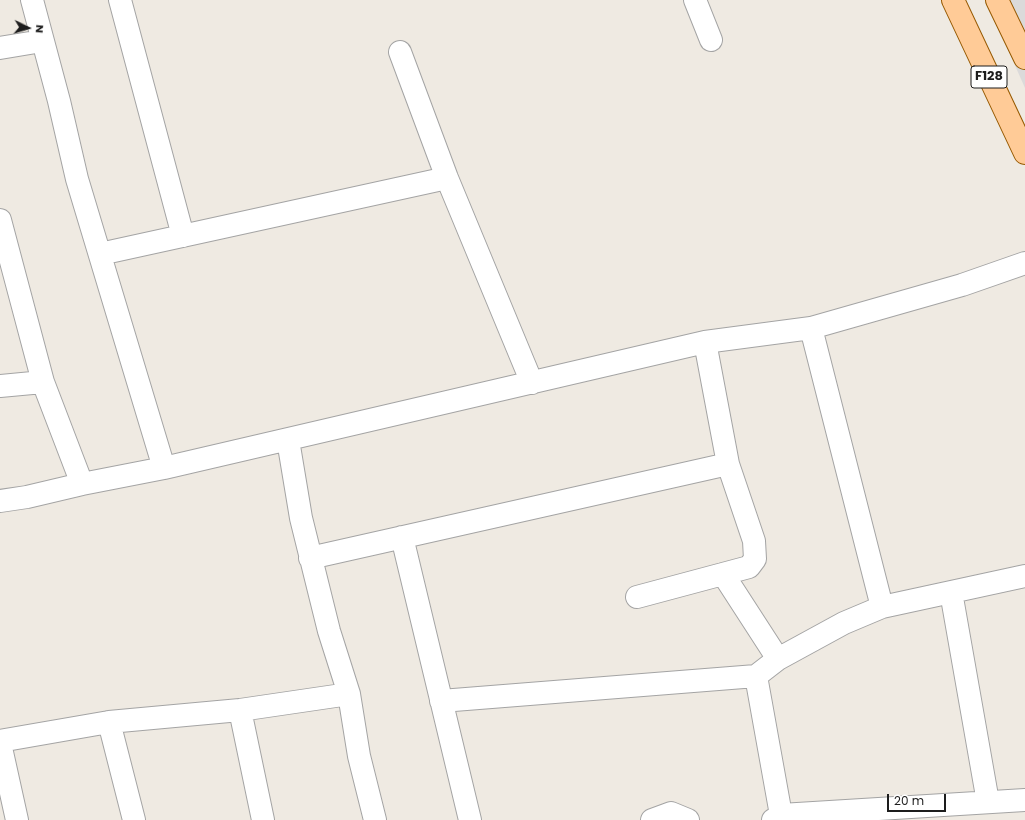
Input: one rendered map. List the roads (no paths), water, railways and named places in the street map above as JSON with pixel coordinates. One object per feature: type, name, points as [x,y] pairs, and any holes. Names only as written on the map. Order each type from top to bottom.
[{"type":"main road","name":"F128","points":[[954,0],[1025,153]]},
{"type":"main road","name":"F128","points":[[997,0],[1025,58]]},
{"type":"street","points":[[32,0],[59,100],[77,179],[164,468]]},
{"type":"street","points":[[120,0],[183,236]]},
{"type":"street","points":[[695,0],[711,40]]},
{"type":"street","points":[[0,48],[42,41]]},
{"type":"street","points":[[400,52],[447,178],[532,383]]},
{"type":"street","points":[[100,254],[447,178]]},
{"type":"street","points":[[0,220],[8,279],[43,382],[82,484]]},
{"type":"street","points":[[0,501],[27,497],[82,484],[164,468],[705,342],[811,328],[962,285],[1025,263]]},
{"type":"street","points":[[811,328],[882,607]]},
{"type":"street","points":[[637,596],[749,567],[755,559],[754,541],[728,464],[705,342]]},
{"type":"street","points":[[0,386],[43,382]]},
{"type":"street","points":[[288,440],[301,518],[310,558],[329,630],[349,694],[359,756],[375,820]]},
{"type":"street","points":[[310,558],[728,464]]},
{"type":"street","points":[[402,537],[470,820]]},
{"type":"street","points":[[723,574],[778,659]]},
{"type":"street","points":[[441,701],[756,676],[778,659],[844,623],[882,607],[1025,576]]},
{"type":"street","points":[[951,592],[988,802]]},
{"type":"street","points":[[756,676],[777,818],[988,802],[1025,802]]},
{"type":"street","points":[[17,820],[0,742],[109,722],[240,710],[349,694]]},
{"type":"street","points":[[240,710],[262,820]]},
{"type":"street","points":[[109,722],[134,820]]},
{"type":"street","points":[[652,820],[671,813],[688,820]]}]
